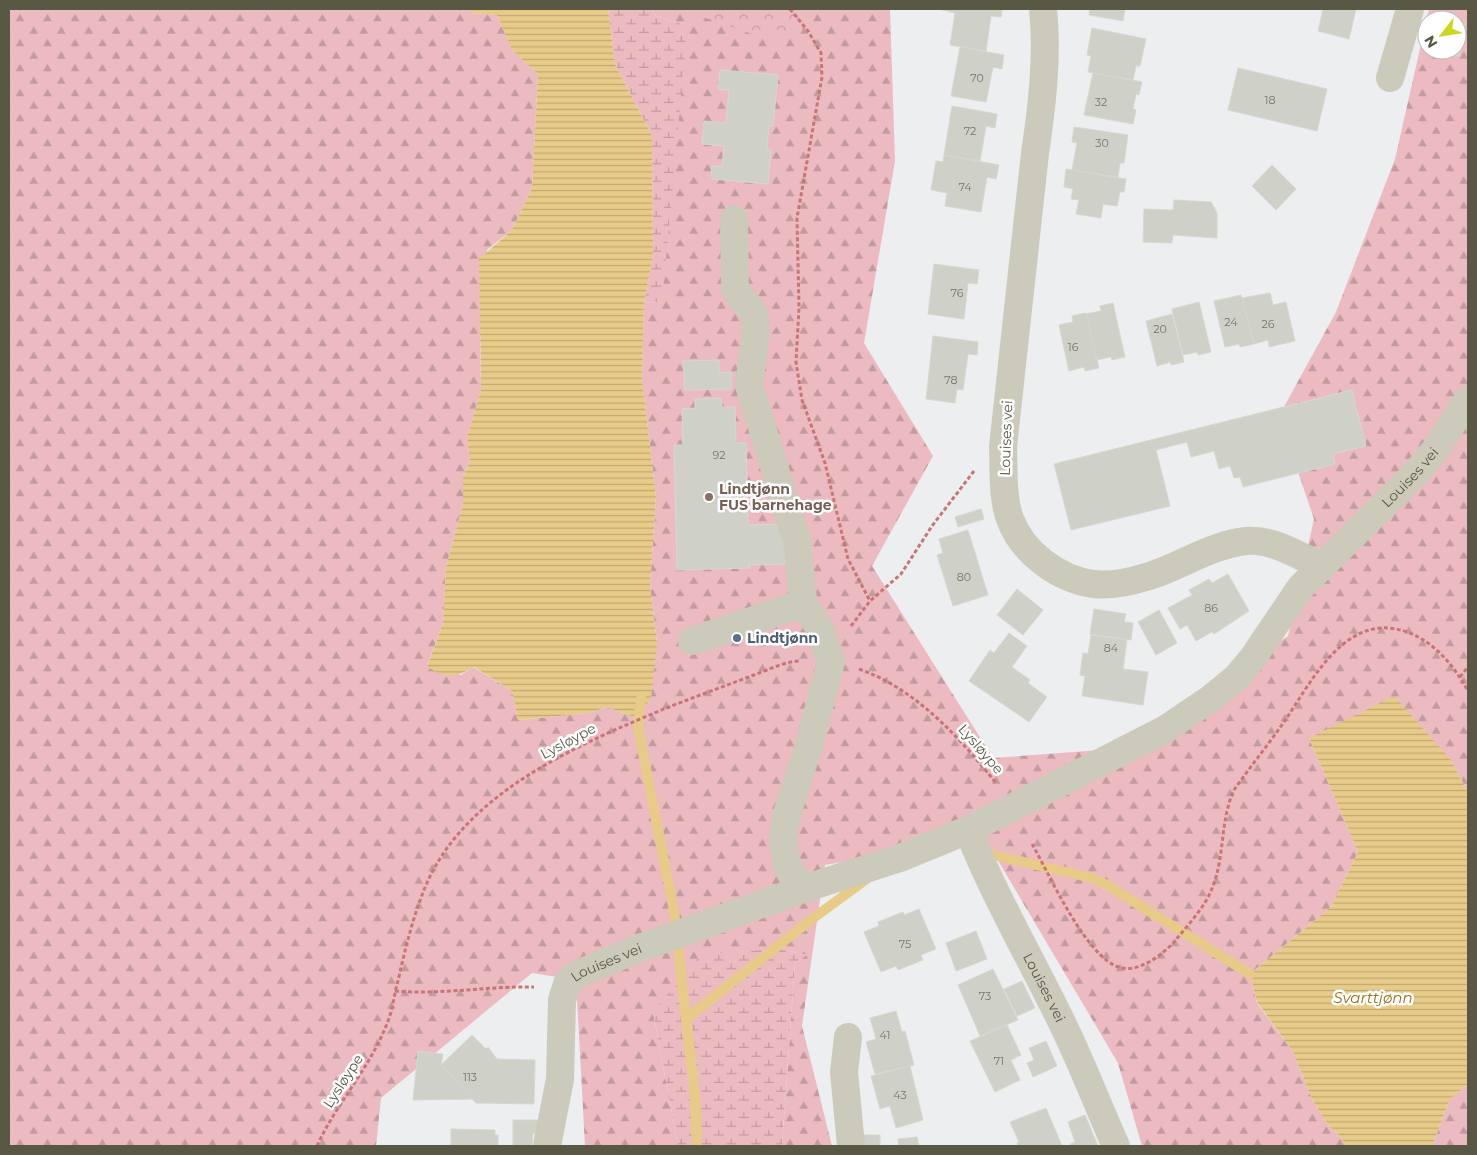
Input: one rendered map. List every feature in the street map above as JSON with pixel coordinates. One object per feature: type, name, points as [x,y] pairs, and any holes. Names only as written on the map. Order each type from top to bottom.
[{"type":"street","name":"Louises vei","points":[[1043,9],[1044,63],[1042,110],[1035,153],[1003,447],[1005,494],[1010,519],[1023,543],[1043,563],[1068,576],[1093,584],[1123,583],[1148,576],[1208,550],[1247,540],[1271,544],[1320,566]]},
{"type":"street","points":[[1390,78],[1410,9]]},
{"type":"street","points":[[734,219],[736,289],[754,314],[756,332],[749,385],[797,541],[804,608]]},
{"type":"street","name":"Louises vei","points":[[547,1146],[560,1079],[562,1000],[568,981],[580,973],[640,948],[803,889],[900,858],[968,830],[1164,730],[1210,699],[1236,677],[1252,659],[1300,588],[1320,566],[1415,474],[1435,450],[1468,400]]},
{"type":"street","points":[[692,641],[795,606],[804,608],[812,616],[821,631],[831,662],[808,748],[786,816],[783,842],[788,868],[803,889]]},
{"type":"street","name":"Louises vei","points":[[968,830],[982,866],[1066,1032],[1116,1146]]},
{"type":"street","points":[[848,1037],[844,1072],[850,1146]]},
{"type":"path","points":[[790,9],[808,31],[822,53],[822,77],[798,218],[799,308],[796,362],[802,400],[825,463],[848,559],[870,601]]},
{"type":"path","points":[[850,629],[870,601],[901,574],[932,526],[976,468],[1003,447]]},
{"type":"path","points":[[1032,844],[1066,909],[1094,947],[1108,960],[1122,968],[1144,964],[1158,957],[1169,948],[1206,900],[1213,888],[1219,868],[1223,835],[1230,799],[1234,790],[1326,661],[1348,640],[1360,632],[1373,628],[1399,629],[1429,643],[1443,656],[1460,677],[1468,691]]},
{"type":"path","name":"Lysløype","points":[[317,1146],[327,1126],[375,1053],[389,1019],[410,928],[425,888],[461,831],[486,805],[554,760],[639,719],[784,664],[796,661],[831,662],[875,674],[933,714],[964,743],[998,786]]},
{"type":"path","points":[[1460,677],[1468,667]]},
{"type":"path","points":[[395,991],[425,992],[505,986],[544,988],[568,981]]},
{"type":"green space","points":[[9,9],[469,9],[472,13],[497,15],[512,50],[538,74],[532,188],[512,230],[487,250],[480,341],[481,390],[467,437],[470,462],[463,476],[463,504],[446,567],[443,623],[427,666],[461,675],[473,667],[512,691],[518,720],[589,713],[606,707],[634,717],[657,643],[650,586],[656,497],[642,379],[644,303],[662,302],[679,23],[656,16],[651,9],[890,9],[895,161],[864,343],[933,456],[872,566],[993,758],[1115,749],[1288,636],[1314,519],[1279,416],[1336,312],[1395,159],[1417,60],[1467,60],[1467,10],[1429,9],[1468,9],[1468,793],[1451,760],[1309,738],[1358,852],[1331,907],[1250,974],[1257,1003],[1293,1052],[1313,1101],[1328,1125],[1339,1135],[1346,1146],[1142,1146],[1118,1063],[984,837],[825,865],[802,1026],[832,1146],[782,1146],[795,963],[806,955],[781,949],[653,1012],[678,1146],[585,1146],[576,980],[532,973],[381,1098],[376,1146],[9,1146]]},
{"type":"green space","points":[[608,9],[651,9],[656,16],[679,23],[686,43],[662,302],[644,303],[653,255],[652,136],[615,64]]},
{"type":"green space","points":[[701,9],[806,9],[809,20],[799,36],[795,34],[761,37],[700,16]]},
{"type":"green space","points":[[781,949],[807,955],[795,963],[782,1146],[678,1146],[653,1012],[701,954]]},
{"type":"green space","points":[[1468,1084],[1468,1146],[1432,1146],[1450,1099]]},
{"type":"water","points":[[469,9],[608,9],[615,64],[652,136],[653,255],[644,303],[642,379],[656,497],[650,586],[657,643],[651,699],[634,717],[606,707],[589,713],[518,720],[512,691],[474,667],[461,674],[450,676],[427,667],[443,623],[446,567],[463,504],[463,476],[470,462],[467,437],[481,390],[479,259],[512,230],[532,188],[538,74],[512,50],[497,15],[471,13]]},
{"type":"water","name":"Svarttjønn","points":[[1394,696],[1451,760],[1468,793],[1468,1084],[1450,1099],[1432,1146],[1346,1146],[1339,1135],[1328,1125],[1313,1101],[1293,1052],[1257,1002],[1250,974],[1331,907],[1358,852],[1309,738]]},
{"type":"building","points":[[939,9],[1002,9],[1001,17],[991,16],[986,51],[950,45],[955,13]]},
{"type":"building","points":[[1090,9],[1125,9],[1123,21],[1089,15]]},
{"type":"building","points":[[1323,9],[1356,9],[1349,39],[1318,31]]},
{"type":"building","points":[[1092,28],[1146,39],[1140,66],[1136,66],[1133,80],[1088,72],[1091,56],[1087,55]]},
{"type":"building","points":[[960,47],[1004,55],[1002,69],[993,67],[986,102],[951,96]]},
{"type":"building","points":[[1238,68],[1327,89],[1317,131],[1228,110]]},
{"type":"building","points":[[720,70],[778,75],[773,126],[769,126],[767,149],[771,150],[768,184],[713,179],[711,176],[712,166],[722,167],[724,146],[702,144],[704,121],[726,123],[729,90],[718,89]]},
{"type":"building","points":[[1093,73],[1142,82],[1139,95],[1136,94],[1133,109],[1136,110],[1133,124],[1084,115]]},
{"type":"building","points":[[952,106],[997,114],[995,128],[986,126],[980,161],[944,155]]},
{"type":"building","points":[[1074,127],[1128,135],[1124,163],[1120,163],[1118,177],[1072,170],[1077,143],[1072,142]]},
{"type":"building","points":[[944,155],[999,165],[996,179],[987,177],[981,212],[945,206],[947,193],[931,190],[936,161],[943,162]]},
{"type":"building","points":[[1272,165],[1296,189],[1276,210],[1252,186]]},
{"type":"building","points":[[1066,169],[1126,179],[1124,192],[1120,192],[1117,206],[1103,204],[1101,218],[1076,214],[1079,200],[1071,199],[1073,189],[1064,187]]},
{"type":"building","points":[[1174,200],[1211,202],[1217,213],[1217,238],[1173,235],[1172,243],[1143,242],[1144,209],[1173,210]]},
{"type":"building","points":[[934,264],[979,270],[977,284],[968,283],[964,319],[928,314]]},
{"type":"building","points":[[1270,293],[1273,305],[1286,302],[1295,341],[1269,347],[1268,340],[1254,344],[1242,298]]},
{"type":"building","points":[[1241,295],[1254,344],[1240,347],[1239,344],[1225,347],[1214,301]]},
{"type":"building","points":[[1199,302],[1211,352],[1198,355],[1197,352],[1183,355],[1172,309]]},
{"type":"building","points":[[1113,303],[1125,357],[1112,360],[1111,357],[1096,360],[1086,314],[1101,311],[1100,306]]},
{"type":"building","points":[[1086,313],[1099,368],[1085,371],[1084,367],[1069,371],[1059,325],[1073,322],[1072,316]]},
{"type":"building","points":[[1172,314],[1184,362],[1171,365],[1171,362],[1157,366],[1146,321]]},
{"type":"building","points":[[933,336],[978,342],[977,355],[968,354],[963,390],[957,389],[955,403],[926,399]]},
{"type":"building","points":[[719,360],[719,373],[731,372],[731,389],[685,390],[683,361]]},
{"type":"building","points":[[1352,390],[1366,446],[1333,454],[1335,464],[1243,487],[1240,477],[1234,478],[1230,466],[1219,469],[1214,451],[1191,457],[1187,442],[1156,450],[1170,506],[1071,530],[1054,464]]},
{"type":"building","points":[[721,398],[722,407],[735,407],[736,443],[746,443],[748,525],[784,524],[785,564],[749,565],[750,568],[677,570],[674,445],[683,445],[682,409],[695,408],[695,399]]},
{"type":"building","points":[[981,509],[984,519],[958,527],[955,517]]},
{"type":"building","points":[[968,530],[988,595],[953,606],[937,555],[943,553],[939,539]]},
{"type":"building","points":[[1228,574],[1249,611],[1214,634],[1212,632],[1196,641],[1187,625],[1180,629],[1168,608],[1192,595],[1189,590],[1209,579],[1212,583]]},
{"type":"building","points":[[1017,589],[1043,610],[1023,635],[997,615]]},
{"type":"building","points":[[1094,609],[1126,614],[1124,622],[1133,623],[1131,640],[1090,634]]},
{"type":"building","points":[[1159,610],[1177,643],[1156,655],[1138,622]]},
{"type":"building","points":[[1009,633],[1027,646],[1012,667],[1030,680],[1028,683],[1047,697],[1029,722],[969,681],[990,650],[994,653]]},
{"type":"building","points":[[1091,635],[1127,640],[1123,669],[1148,672],[1143,705],[1082,696],[1085,676],[1080,675],[1083,653],[1088,654]]},
{"type":"building","points":[[919,909],[936,949],[921,955],[923,960],[898,970],[896,966],[881,972],[864,932],[879,926],[878,922],[903,912],[904,915]]},
{"type":"building","points":[[976,931],[987,959],[956,971],[946,943]]},
{"type":"building","points":[[993,969],[1018,1020],[980,1036],[958,985]]},
{"type":"building","points":[[1022,981],[1035,1008],[1017,1016],[1004,989]]},
{"type":"building","points":[[896,1011],[902,1032],[905,1031],[914,1065],[875,1074],[866,1042],[876,1039],[870,1018]]},
{"type":"building","points":[[1007,1025],[1021,1055],[1011,1060],[1020,1080],[995,1092],[970,1041]]},
{"type":"building","points":[[472,1035],[486,1049],[488,1047],[497,1059],[535,1060],[534,1104],[476,1103],[441,1065]]},
{"type":"building","points":[[1046,1041],[1057,1066],[1033,1077],[1027,1063],[1034,1060],[1029,1048]]},
{"type":"building","points":[[418,1051],[443,1054],[441,1065],[473,1099],[413,1100]]},
{"type":"building","points":[[910,1066],[923,1120],[896,1128],[890,1106],[880,1109],[871,1076]]},
{"type":"building","points":[[1046,1108],[1062,1146],[1018,1146],[1017,1143],[1019,1142],[1010,1122]]},
{"type":"building","points":[[1085,1115],[1098,1146],[1071,1146],[1070,1144],[1075,1142],[1068,1122]]},
{"type":"building","points":[[513,1120],[539,1120],[538,1134],[533,1133],[532,1146],[513,1146]]},
{"type":"building","points":[[451,1129],[495,1130],[495,1135],[498,1135],[498,1146],[449,1146],[451,1144]]},
{"type":"building","points":[[863,1135],[880,1135],[880,1146],[863,1146]]},
{"type":"building","points":[[917,1137],[919,1146],[899,1146],[898,1139]]},
{"type":"waterway","points":[[641,698],[638,728],[674,911],[695,1097],[697,1146]]},
{"type":"waterway","points":[[981,852],[1092,878],[1107,885],[1250,974]]},
{"type":"waterway","points":[[686,1019],[812,919],[868,878]]},
{"type":"place","name":"Lindtjønn FUS barnehage","points":[[709,497]]},
{"type":"place","name":"Lindtjønn","points":[[737,638]]}]
